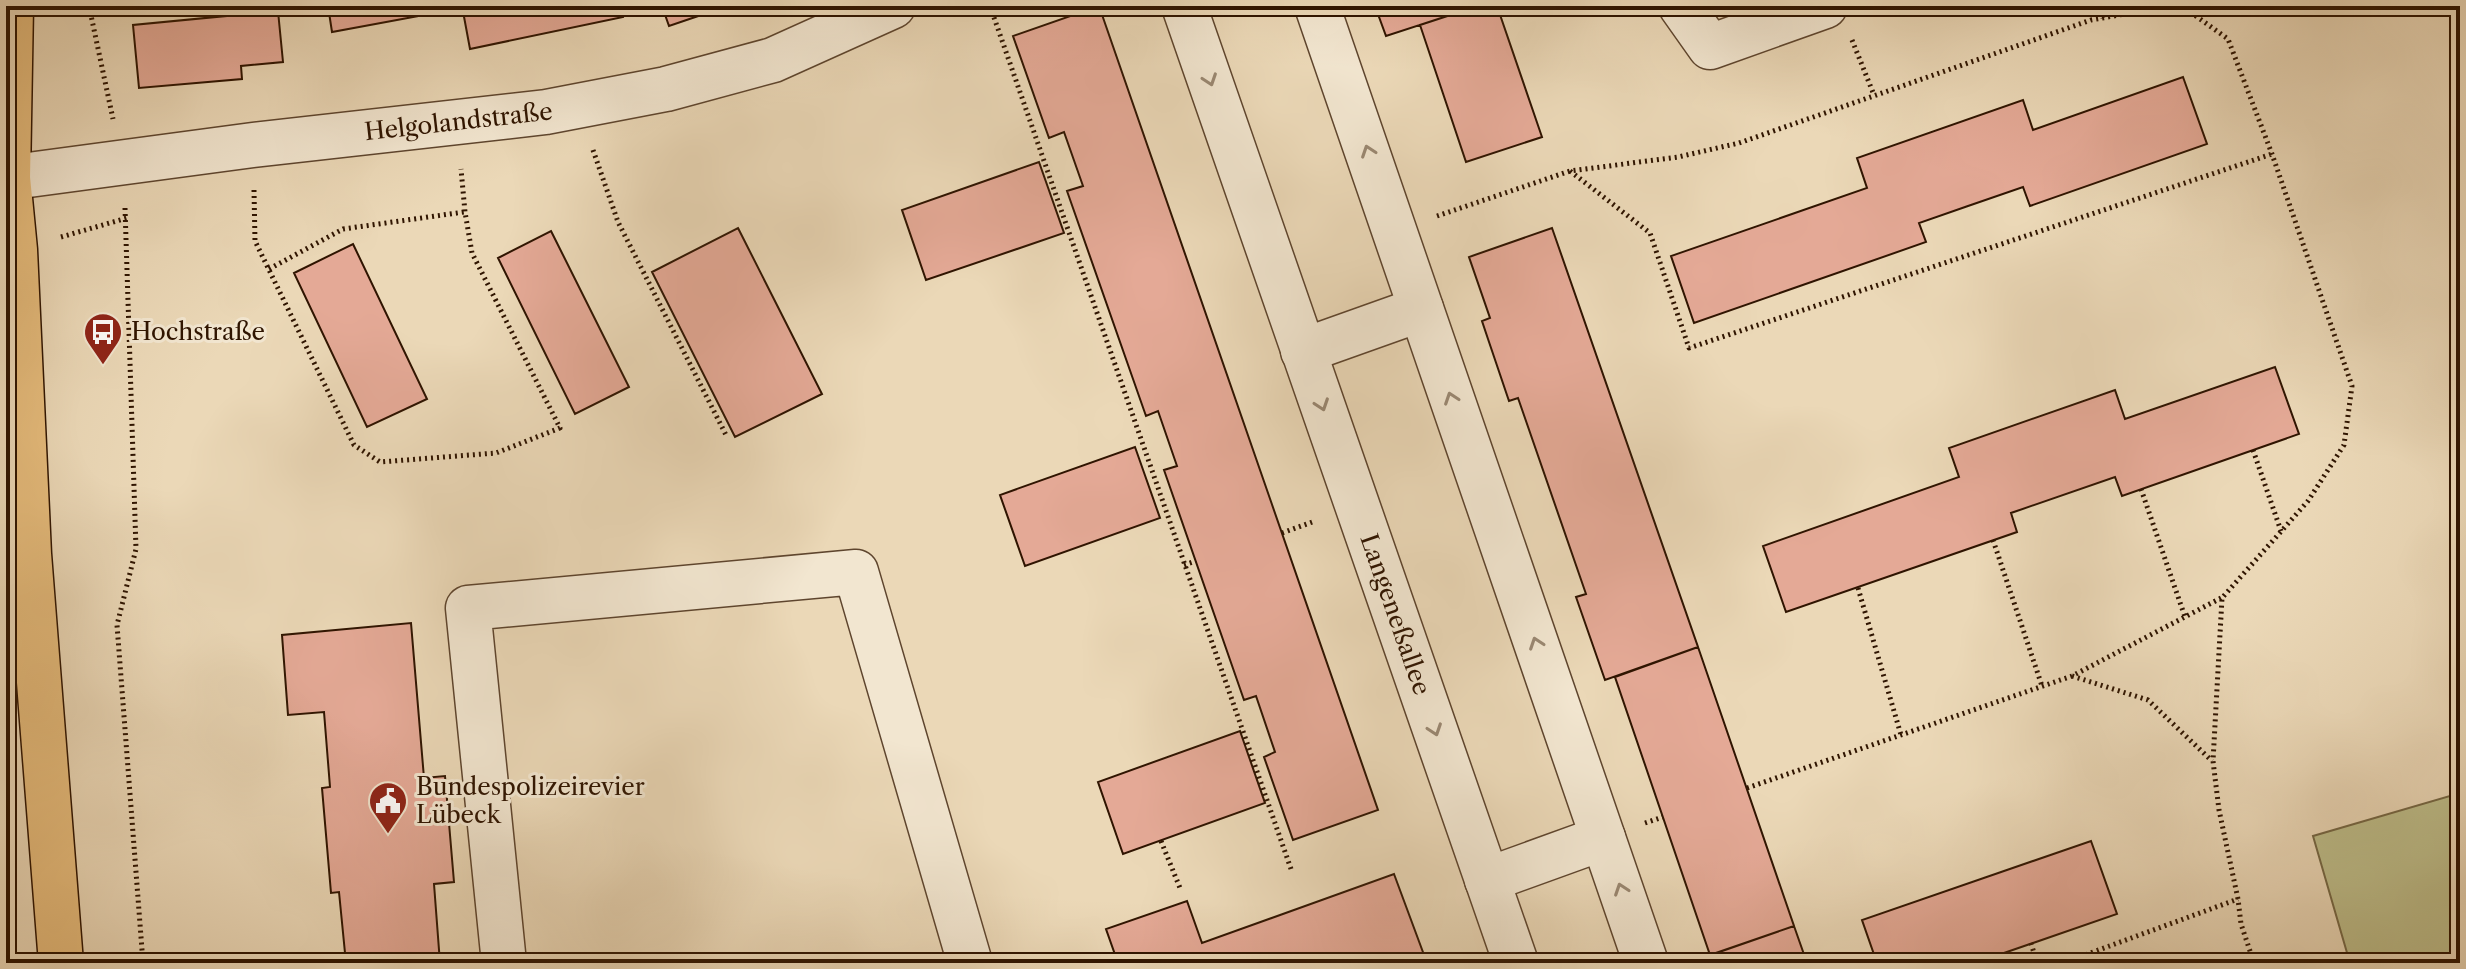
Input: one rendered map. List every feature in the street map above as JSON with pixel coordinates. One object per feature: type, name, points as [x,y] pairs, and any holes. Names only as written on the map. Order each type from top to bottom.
[{"type":"main road","points":[[11,6],[7,178],[15,250],[29,554],[61,963]]},
{"type":"street","name":"Helgolandstraße","points":[[7,178],[253,145],[458,123],[577,106],[666,89],[773,60],[893,6]]},
{"type":"street","name":"Langeneßallee","points":[[1184,6],[1516,963]]},
{"type":"street","points":[[1317,6],[1646,963]]},
{"type":"street","points":[[1681,6],[1710,47],[1838,21]]},
{"type":"street","points":[[1303,351],[1421,309]]},
{"type":"street","points":[[504,963],[468,608],[856,572],[970,963]]},
{"type":"street","points":[[1487,880],[1603,838]]},
{"type":"path","points":[[89,6],[113,120],[127,218],[136,549],[117,625],[143,963]]},
{"type":"path","points":[[990,6],[1291,869]]},
{"type":"path","points":[[2099,6],[2103,18]]},
{"type":"path","points":[[1396,233],[1473,203],[1570,171],[1678,157],[1739,143],[2091,20],[2136,12],[2186,9],[2228,39],[2272,154],[2352,386],[2344,445],[2308,501],[2222,598],[2072,676],[1747,788]]},
{"type":"path","points":[[1838,21],[1874,95]]},
{"type":"path","points":[[577,106],[618,222],[726,435]]},
{"type":"path","points":[[253,145],[255,241],[354,445],[380,462],[496,453],[560,428],[472,253],[465,212],[458,123]]},
{"type":"path","points":[[1570,171],[1650,233],[1689,348],[2272,154]]},
{"type":"path","points":[[269,269],[343,229],[465,212]]},
{"type":"path","points":[[15,250],[127,218]]},
{"type":"path","points":[[2253,450],[2281,532]]},
{"type":"path","points":[[2141,489],[2185,617]]},
{"type":"path","points":[[1993,540],[2042,686]]},
{"type":"path","points":[[1184,565],[1196,561]]},
{"type":"path","points":[[1858,588],[1901,735]]},
{"type":"path","points":[[2222,598],[2213,761],[2241,924],[2254,963]]},
{"type":"path","points":[[2072,676],[2148,700],[2213,761]]},
{"type":"path","points":[[1161,841],[1180,888]]},
{"type":"path","points":[[2063,963],[2238,899]]},
{"type":"path","points":[[2031,943],[2037,963]]},
{"type":"green space","points":[[2460,793],[2460,963],[2350,963],[2313,836]]},
{"type":"building","points":[[328,6],[462,6],[462,8],[332,32]]},
{"type":"building","points":[[462,6],[621,6],[623,17],[470,49]]},
{"type":"building","points":[[662,6],[708,6],[710,12],[669,26]]},
{"type":"building","points":[[1099,6],[1378,810],[1293,840],[1264,757],[1275,752],[1256,696],[1244,700],[1164,470],[1177,466],[1158,411],[1146,416],[1067,191],[1083,186],[1064,132],[1049,138],[1013,36]]},
{"type":"building","points":[[1375,6],[1461,6],[1463,11],[1386,36]]},
{"type":"building","points":[[1478,6],[1497,6],[1542,137],[1466,162],[1420,25]]},
{"type":"building","points":[[278,11],[283,62],[241,66],[242,79],[139,88],[133,25]]},
{"type":"building","points":[[2183,77],[2207,144],[2030,206],[2023,187],[1919,223],[1926,242],[1694,323],[1671,256],[1867,188],[1857,158],[2023,100],[2033,130]]},
{"type":"building","points":[[1039,162],[1064,233],[926,280],[902,210]]},
{"type":"building","points":[[738,228],[822,394],[735,437],[652,272]]},
{"type":"building","points":[[1552,228],[1698,647],[1605,680],[1576,597],[1586,594],[1518,398],[1509,401],[1482,321],[1490,318],[1469,257]]},
{"type":"building","points":[[551,231],[629,387],[575,414],[498,258]]},
{"type":"building","points":[[353,244],[427,399],[367,427],[294,273]]},
{"type":"building","points":[[2275,367],[2299,434],[2122,496],[2115,477],[2011,513],[2017,532],[1786,612],[1763,546],[1959,477],[1949,448],[2115,390],[2125,419]]},
{"type":"building","points":[[1135,447],[1160,518],[1025,566],[1000,495]]},
{"type":"building","name":"Bundespolizeirevier Lübeck","points":[[411,623],[424,778],[445,776],[454,882],[434,884],[440,963],[346,963],[339,892],[331,893],[322,788],[330,787],[324,712],[288,715],[282,635]]},
{"type":"building","points":[[1698,647],[1794,926],[1710,955],[1615,677]]},
{"type":"building","points":[[1240,731],[1265,803],[1123,854],[1098,782]]},
{"type":"building","points":[[2091,841],[2117,914],[1975,963],[1877,963],[1862,920]]},
{"type":"building","points":[[1394,874],[1427,963],[1118,963],[1106,929],[1187,901],[1202,943]]},
{"type":"building","points":[[1794,926],[1807,963],[1703,963],[1702,958]]},
{"type":"place","name":"Hochstraße","points":[[103,366]]},
{"type":"place","name":"Bundespolizeirevier Lübeck","points":[[388,835]]}]
